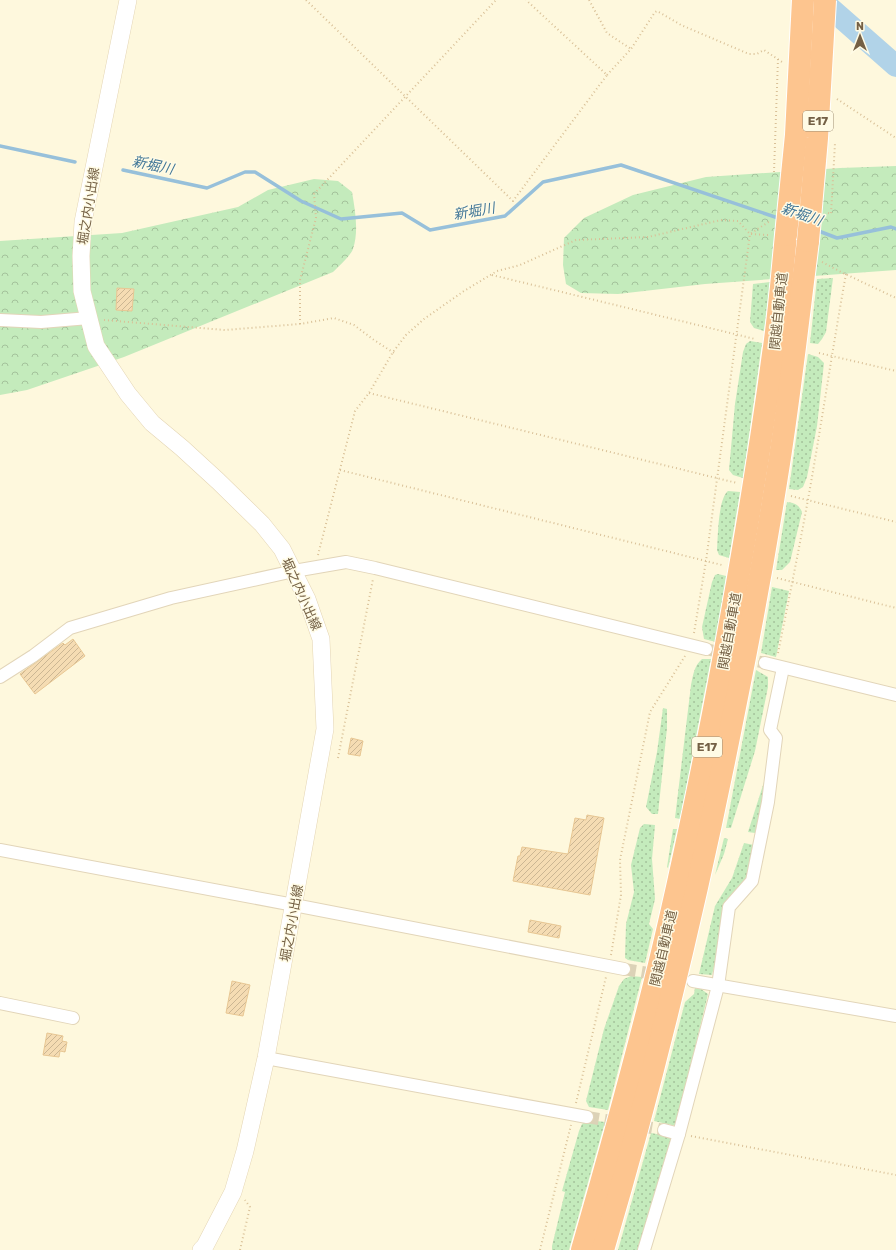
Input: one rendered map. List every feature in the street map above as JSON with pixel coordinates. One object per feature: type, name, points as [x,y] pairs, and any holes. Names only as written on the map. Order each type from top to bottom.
[{"type":"highway","name":"関越自動車道","points":[[582,1250],[654,987],[702,772],[740,569],[774,352],[780,235],[796,135],[803,0]]},
{"type":"highway","name":"関越自動車道","points":[[603,1250],[643,1109],[699,878],[725,761],[762,566],[779,465],[794,356],[813,250],[824,0]]},
{"type":"main road","name":"堀之内小出線","points":[[128,0],[84,222],[81,256],[82,291],[96,346],[128,394],[152,423],[188,453],[262,524],[282,549],[294,571],[312,611],[321,639],[325,729],[266,1058],[245,1152],[233,1192],[205,1246],[201,1250]]},
{"type":"street","points":[[0,320],[41,322],[89,318]]},
{"type":"street","points":[[0,676],[33,656],[70,628],[171,598],[294,571],[346,562],[706,649]]},
{"type":"street","points":[[644,1250],[679,1134],[718,986],[729,907],[752,881],[768,802],[776,738],[770,730],[774,666],[896,695]]},
{"type":"street","points":[[0,850],[624,969]]},
{"type":"street","points":[[692,981],[896,1016]]},
{"type":"street","points":[[0,1003],[73,1018]]},
{"type":"street","points":[[266,1058],[587,1117]]},
{"type":"street","points":[[664,1130],[679,1134]]},
{"type":"path","points":[[306,0],[407,96],[513,201],[607,75],[631,49],[655,12],[657,11],[681,25],[749,54],[757,54],[764,50],[785,64]]},
{"type":"path","points":[[300,324],[300,280],[316,218],[314,194],[496,0]]},
{"type":"path","points":[[526,0],[607,75]]},
{"type":"path","points":[[589,0],[607,33],[631,49]]},
{"type":"path","points":[[834,96],[842,103],[896,138]]},
{"type":"path","points":[[750,234],[770,222],[770,216]]},
{"type":"path","points":[[315,568],[355,411],[369,393],[406,335],[424,319],[464,291],[491,275],[520,265],[576,240],[648,237],[721,220],[738,221],[750,234],[780,235]]},
{"type":"path","points":[[540,1250],[609,967],[621,894],[620,860],[650,712],[692,646],[706,561],[750,234]]},
{"type":"path","points":[[813,250],[846,274],[896,298]]},
{"type":"path","points":[[774,666],[793,582],[846,274]]},
{"type":"path","points":[[491,275],[755,339]]},
{"type":"path","points":[[89,318],[225,330],[300,324],[334,318],[354,325],[374,340],[394,352]]},
{"type":"path","points":[[819,354],[896,372]]},
{"type":"path","points":[[369,393],[738,484]]},
{"type":"path","points":[[340,470],[722,565]]},
{"type":"path","points":[[790,496],[896,522]]},
{"type":"path","points":[[338,758],[375,568]]},
{"type":"path","points":[[774,578],[896,608]]},
{"type":"path","points":[[679,1134],[896,1175]]},
{"type":"path","points":[[235,1185],[250,1207],[240,1250]]},
{"type":"green space","points":[[896,166],[896,270],[705,284],[618,294],[581,293],[566,284],[563,265],[564,238],[584,218],[633,195],[706,177],[840,168]]},
{"type":"green space","points":[[314,179],[338,181],[352,192],[356,220],[355,242],[350,254],[333,272],[124,357],[27,390],[0,395],[0,241],[122,233],[238,207],[268,190]]},
{"type":"green space","points":[[833,278],[826,332],[818,344],[810,343],[817,279]]},
{"type":"green space","points":[[770,282],[764,331],[754,328],[750,322],[753,284]]},
{"type":"green space","points":[[750,341],[762,343],[743,478],[733,475],[729,470],[735,404],[743,352],[746,344]]},
{"type":"green space","points":[[808,354],[818,357],[824,363],[817,426],[807,477],[803,487],[798,490],[789,489]]},
{"type":"green space","points":[[728,491],[740,492],[729,558],[719,555],[717,550],[720,509]]},
{"type":"green space","points":[[787,502],[796,505],[802,512],[790,562],[782,570],[776,570]]},
{"type":"green space","points":[[718,574],[726,576],[716,642],[704,639],[702,627],[712,582],[715,575]]},
{"type":"green space","points":[[772,587],[789,591],[776,657],[761,653]]},
{"type":"green space","points":[[702,659],[711,659],[680,819],[675,818],[691,685],[693,674]]},
{"type":"green space","points":[[756,670],[768,677],[768,687],[755,751],[731,828],[726,828]]},
{"type":"green space","points":[[663,708],[667,709],[667,728],[658,814],[652,814],[646,807],[657,752]]},
{"type":"green space","points":[[772,757],[759,830],[755,833],[748,832]]},
{"type":"green space","points":[[644,824],[655,825],[652,859],[655,899],[649,924],[653,929],[645,963],[628,960],[625,958],[626,924],[634,892],[631,865],[640,828]]},
{"type":"green space","points":[[673,829],[677,829],[668,868],[667,867]]},
{"type":"green space","points":[[724,838],[728,839],[724,854],[715,875]]},
{"type":"green space","points":[[744,843],[754,845],[751,872],[728,906],[712,975],[699,974],[715,906],[732,878]]},
{"type":"green space","points":[[631,976],[642,977],[608,1110],[589,1107],[586,1101],[604,1029],[619,986],[624,979]]},
{"type":"green space","points":[[695,988],[701,989],[708,994],[676,1126],[654,1121],[685,1002],[694,994]]},
{"type":"green space","points":[[588,1120],[605,1122],[569,1250],[552,1250],[565,1192],[562,1191],[579,1131],[582,1124]]},
{"type":"green space","points":[[651,1133],[668,1136],[672,1139],[639,1250],[618,1250]]},
{"type":"building","points":[[117,288],[134,289],[132,311],[116,310]]},
{"type":"building","points":[[73,639],[85,656],[35,694],[20,674],[63,643],[65,645]]},
{"type":"building","points":[[351,738],[363,741],[360,756],[348,754]]},
{"type":"building","points":[[587,815],[604,818],[590,895],[513,881],[518,856],[520,856],[522,847],[568,854],[575,818],[586,820]]},
{"type":"building","points":[[530,920],[561,926],[559,938],[528,932]]},
{"type":"building","points":[[232,981],[250,985],[243,1016],[226,1013]]},
{"type":"building","points":[[47,1033],[63,1036],[62,1041],[67,1042],[65,1052],[60,1051],[59,1057],[43,1055]]},
{"type":"waterway","points":[[821,0],[896,66]]},
{"type":"waterway","name":"新堀川","points":[[0,146],[75,162]]},
{"type":"waterway","name":"新堀川","points":[[123,170],[207,188],[245,172],[255,172],[301,201],[341,219],[402,213],[430,230],[505,216],[543,182],[621,165],[781,219]]},
{"type":"waterway","name":"新堀川","points":[[816,230],[837,238],[891,227],[896,229]]},
{"type":"tunnel","points":[[706,649],[765,663]]},
{"type":"tunnel","points":[[624,969],[660,975]]},
{"type":"tunnel","points":[[587,1117],[664,1130]]}]
